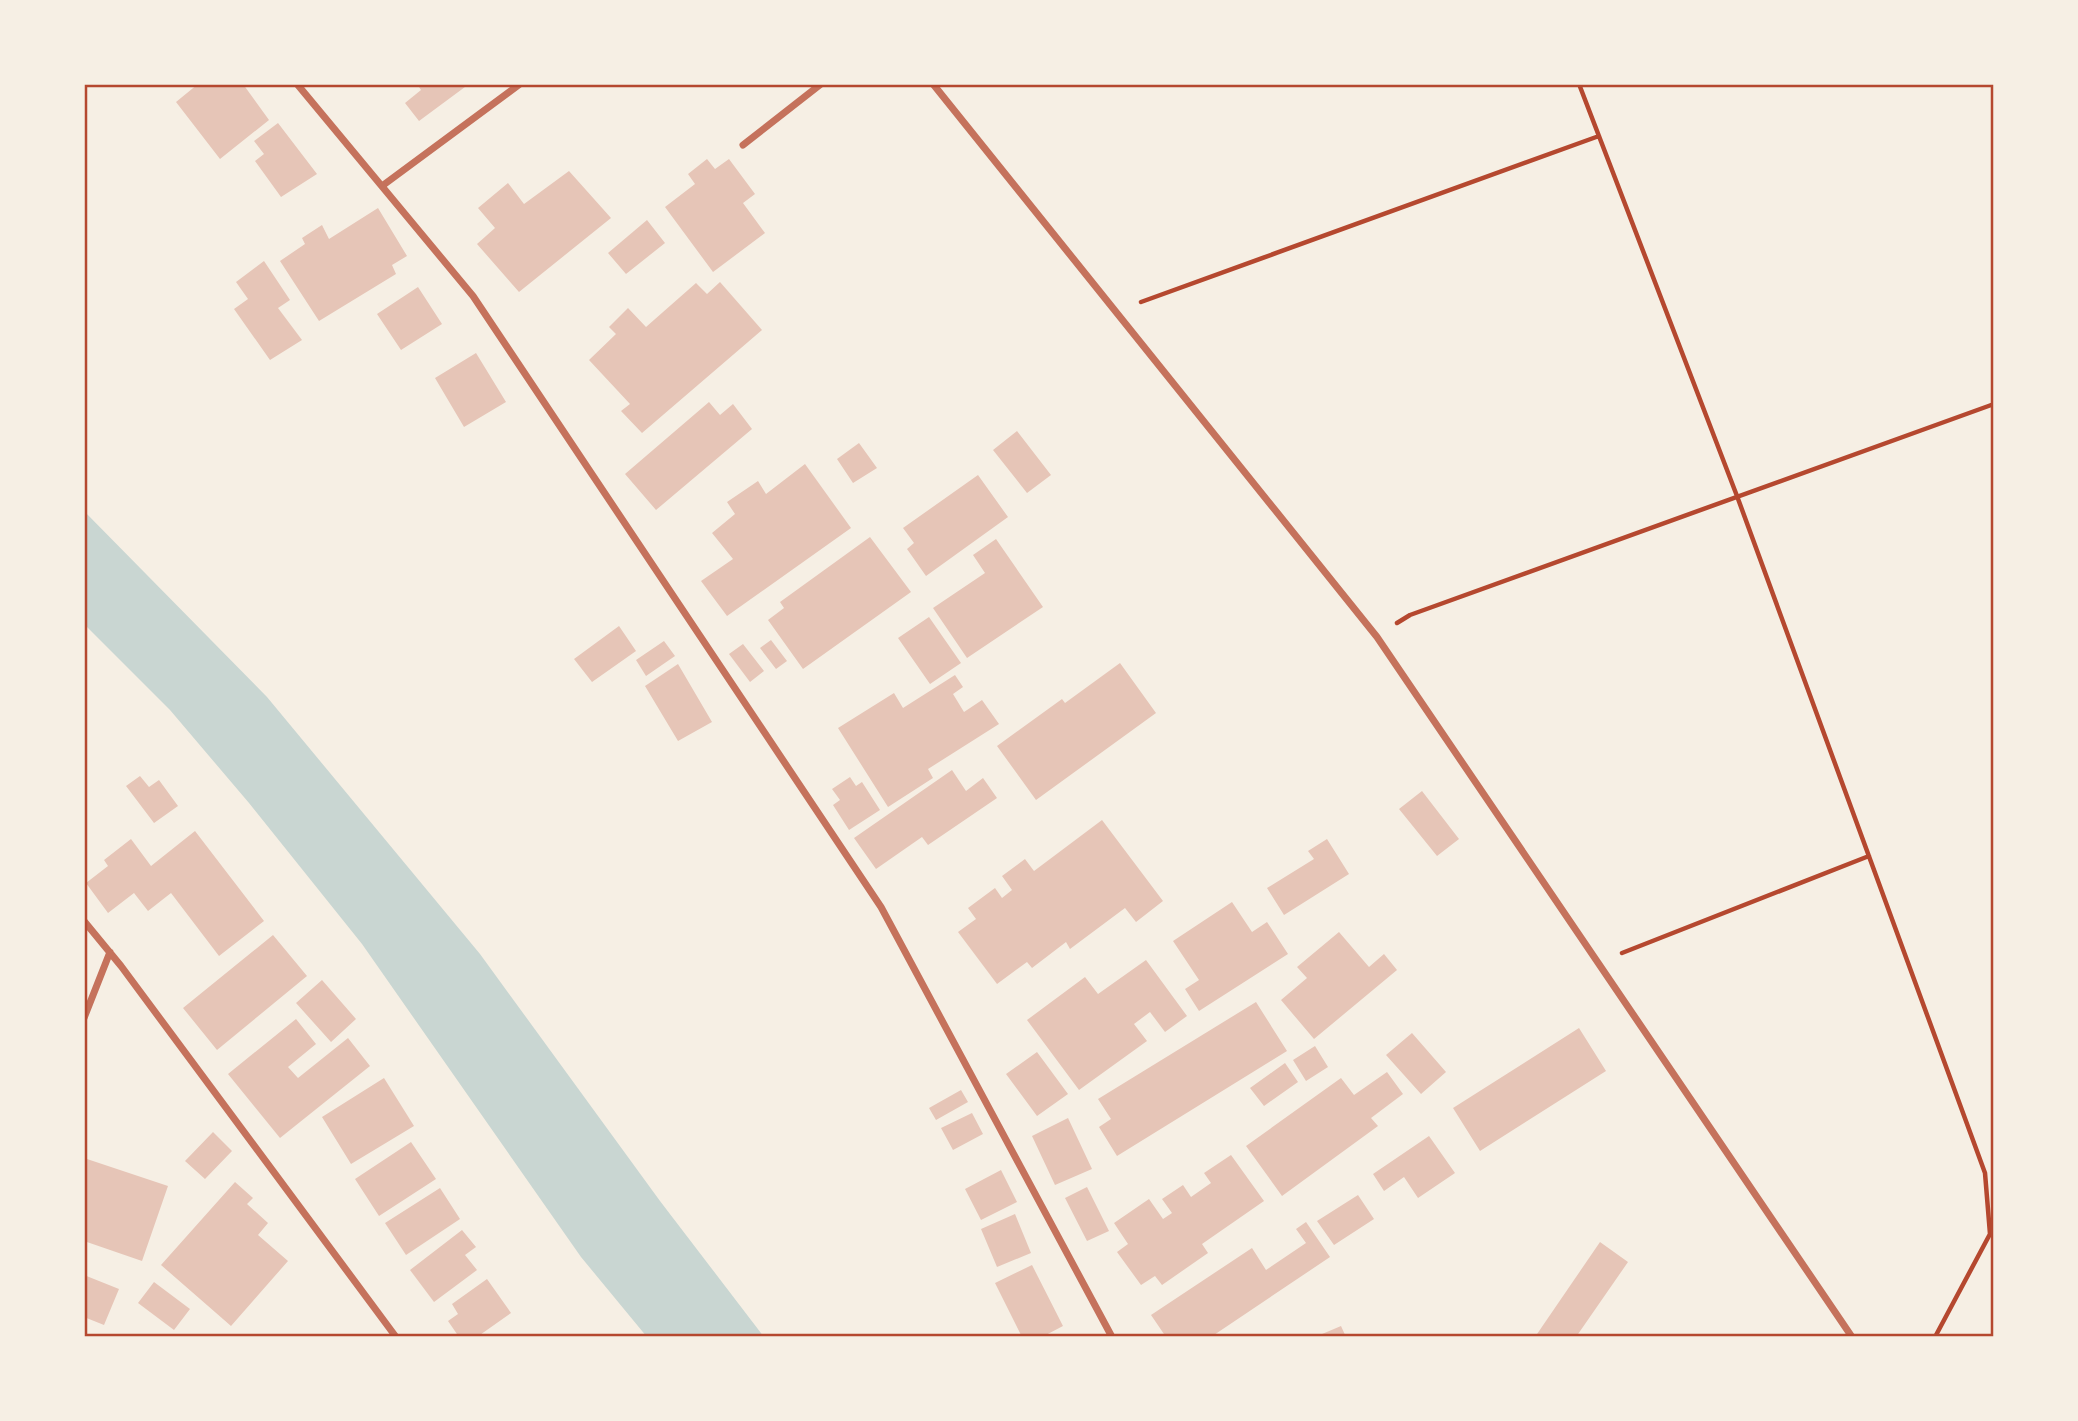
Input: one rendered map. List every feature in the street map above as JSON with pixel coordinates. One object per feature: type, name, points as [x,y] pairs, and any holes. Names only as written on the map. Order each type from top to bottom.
[{"type":"street","points":[[297,84],[473,296],[881,907],[1112,1337]]},
{"type":"street","points":[[382,186],[520,84]]},
{"type":"street","points":[[743,145],[821,84]]},
{"type":"street","points":[[933,84],[1377,637],[1852,1337]]},
{"type":"street","points":[[84,921],[110,952],[396,1337]]},
{"type":"street","points":[[84,1018],[110,952]]},
{"type":"path","points":[[1578,84],[1737,496],[1985,1173],[1992,1234],[1935,1337]]},
{"type":"path","points":[[1121,317],[1140,303],[1599,136]]},
{"type":"path","points":[[1377,637],[1410,615],[1994,404]]},
{"type":"path","points":[[1601,967],[1627,949],[1869,856]]},
{"type":"shaded area","points":[[84,511],[267,697],[480,954],[660,1201],[764,1337],[647,1337],[581,1257],[362,944],[170,710],[84,624]]},
{"type":"building","points":[[198,84],[243,84],[269,120],[220,159],[176,102]]},
{"type":"building","points":[[417,84],[469,84],[419,121],[405,103],[421,90]]},
{"type":"building","points":[[278,123],[317,174],[281,197],[255,161],[264,154],[254,141]]},
{"type":"building","points":[[707,159],[715,169],[729,159],[755,194],[743,203],[765,233],[713,272],[665,207],[695,184],[688,174]]},
{"type":"building","points":[[569,171],[611,218],[519,292],[477,244],[495,228],[478,208],[508,183],[524,204]]},
{"type":"building","points":[[378,208],[407,256],[392,265],[396,274],[319,321],[280,261],[305,244],[302,238],[322,225],[329,239]]},
{"type":"building","points":[[647,220],[665,243],[626,274],[608,253]]},
{"type":"building","points":[[264,261],[290,300],[278,308],[302,340],[270,360],[234,309],[248,299],[236,282]]},
{"type":"building","points":[[720,282],[762,330],[642,433],[621,411],[630,404],[589,360],[616,334],[609,327],[628,308],[646,327],[696,283],[707,294]]},
{"type":"building","points":[[418,287],[442,324],[401,350],[377,314]]},
{"type":"building","points":[[476,353],[506,402],[464,427],[435,378]]},
{"type":"building","points":[[709,402],[720,415],[733,404],[752,429],[656,510],[625,474]]},
{"type":"building","points":[[1017,431],[1051,475],[1027,493],[993,450]]},
{"type":"building","points":[[859,443],[877,468],[853,483],[837,459]]},
{"type":"building","points":[[805,464],[851,528],[727,616],[701,581],[733,559],[712,533],[735,514],[727,502],[758,481],[766,494]]},
{"type":"building","points":[[978,475],[1008,517],[926,576],[907,549],[914,543],[903,528]]},
{"type":"building","points":[[870,537],[911,592],[803,669],[768,620],[784,608],[780,602]]},
{"type":"building","points":[[996,539],[1043,607],[967,658],[933,608],[985,573],[973,555]]},
{"type":"building","points":[[929,617],[961,663],[930,684],[898,638]]},
{"type":"building","points":[[619,626],[636,651],[592,682],[574,659]]},
{"type":"building","points":[[771,640],[787,661],[776,669],[760,648]]},
{"type":"building","points":[[664,641],[675,656],[646,676],[636,660]]},
{"type":"building","points":[[743,644],[764,671],[750,682],[729,654]]},
{"type":"building","points":[[1120,663],[1156,713],[1036,800],[997,746],[1062,699],[1065,703]]},
{"type":"building","points":[[678,664],[712,722],[678,741],[645,686]]},
{"type":"building","points":[[955,675],[963,687],[953,694],[964,712],[982,700],[999,724],[928,769],[933,778],[888,807],[838,728],[894,693],[903,708]]},
{"type":"building","points":[[952,770],[966,791],[983,778],[997,798],[928,845],[922,837],[876,869],[854,838]]},
{"type":"building","points":[[140,776],[149,787],[159,780],[178,806],[154,823],[126,786]]},
{"type":"building","points":[[850,777],[856,786],[862,782],[880,810],[849,830],[833,805],[840,800],[832,789]]},
{"type":"building","points":[[1422,791],[1459,839],[1437,856],[1399,809]]},
{"type":"building","points":[[1102,820],[1163,901],[1136,922],[1125,908],[1070,949],[1066,942],[1032,968],[1027,962],[997,984],[958,932],[976,919],[968,908],[995,888],[1002,898],[1012,890],[1002,876],[1025,859],[1034,871]]},
{"type":"building","points":[[195,831],[264,921],[219,956],[171,893],[148,911],[134,893],[108,913],[86,883],[108,866],[104,860],[131,839],[151,866]]},
{"type":"building","points":[[1327,839],[1349,874],[1284,915],[1267,888],[1314,859],[1308,851]]},
{"type":"building","points":[[1232,902],[1252,932],[1267,922],[1288,954],[1199,1011],[1185,989],[1199,980],[1173,941]]},
{"type":"building","points":[[1339,932],[1369,967],[1384,954],[1397,970],[1314,1039],[1281,1000],[1307,978],[1297,967]]},
{"type":"building","points":[[273,935],[307,976],[217,1050],[183,1008]]},
{"type":"building","points":[[1146,960],[1187,1016],[1165,1032],[1150,1012],[1134,1024],[1147,1041],[1079,1090],[1027,1020],[1085,977],[1098,994]]},
{"type":"building","points":[[322,980],[356,1019],[331,1042],[296,1003]]},
{"type":"building","points":[[1256,1002],[1287,1051],[1117,1156],[1099,1127],[1111,1119],[1098,1099]]},
{"type":"building","points":[[296,1019],[316,1044],[288,1067],[298,1078],[348,1038],[370,1066],[280,1138],[228,1074]]},
{"type":"building","points":[[1579,1028],[1606,1071],[1480,1151],[1453,1108]]},
{"type":"building","points":[[1412,1033],[1446,1072],[1421,1094],[1386,1055]]},
{"type":"building","points":[[1315,1046],[1328,1067],[1306,1081],[1293,1060]]},
{"type":"building","points":[[1037,1052],[1068,1094],[1037,1116],[1006,1074]]},
{"type":"building","points":[[1285,1063],[1298,1082],[1264,1106],[1250,1088]]},
{"type":"building","points":[[1387,1072],[1403,1094],[1371,1118],[1378,1126],[1282,1196],[1246,1146],[1341,1078],[1354,1095]]},
{"type":"building","points":[[384,1078],[414,1126],[351,1164],[322,1117]]},
{"type":"building","points":[[961,1090],[968,1102],[936,1120],[929,1108]]},
{"type":"building","points":[[972,1113],[983,1134],[953,1150],[941,1128]]},
{"type":"building","points":[[1068,1118],[1092,1169],[1055,1185],[1032,1136]]},
{"type":"building","points":[[213,1132],[232,1151],[205,1179],[185,1161]]},
{"type":"building","points":[[1429,1136],[1455,1173],[1418,1198],[1404,1177],[1384,1191],[1373,1174]]},
{"type":"building","points":[[411,1142],[436,1179],[379,1216],[355,1179]]},
{"type":"building","points":[[1231,1155],[1264,1201],[1202,1244],[1208,1253],[1162,1285],[1155,1276],[1141,1285],[1117,1252],[1128,1244],[1114,1223],[1149,1199],[1163,1219],[1172,1213],[1162,1199],[1183,1185],[1191,1197],[1211,1183],[1204,1173]]},
{"type":"building","points":[[84,1158],[168,1186],[142,1261],[84,1241]]},
{"type":"building","points":[[1001,1170],[1017,1202],[981,1220],[965,1189]]},
{"type":"building","points":[[235,1182],[253,1198],[247,1204],[268,1223],[258,1235],[288,1261],[231,1326],[161,1265]]},
{"type":"building","points":[[1087,1187],[1109,1231],[1087,1241],[1065,1198]]},
{"type":"building","points":[[440,1188],[460,1219],[406,1255],[385,1223]]},
{"type":"building","points":[[1358,1195],[1374,1219],[1334,1245],[1317,1221]]},
{"type":"building","points":[[1015,1214],[1031,1253],[997,1267],[981,1229]]},
{"type":"building","points":[[1306,1222],[1330,1257],[1211,1337],[1166,1337],[1151,1315],[1252,1248],[1266,1270],[1306,1243],[1296,1229]]},
{"type":"building","points":[[462,1230],[476,1247],[465,1255],[477,1270],[434,1302],[410,1270]]},
{"type":"building","points":[[1600,1242],[1628,1262],[1576,1337],[1535,1337]]},
{"type":"building","points":[[1032,1265],[1063,1326],[1042,1337],[1022,1337],[995,1283]]},
{"type":"building","points":[[84,1275],[119,1289],[104,1325],[84,1317]]},
{"type":"building","points":[[487,1279],[511,1313],[477,1337],[459,1337],[448,1321],[458,1314],[452,1304]]},
{"type":"building","points":[[154,1282],[190,1309],[174,1330],[138,1303]]},
{"type":"building","points":[[1341,1326],[1346,1337],[1315,1337]]}]
